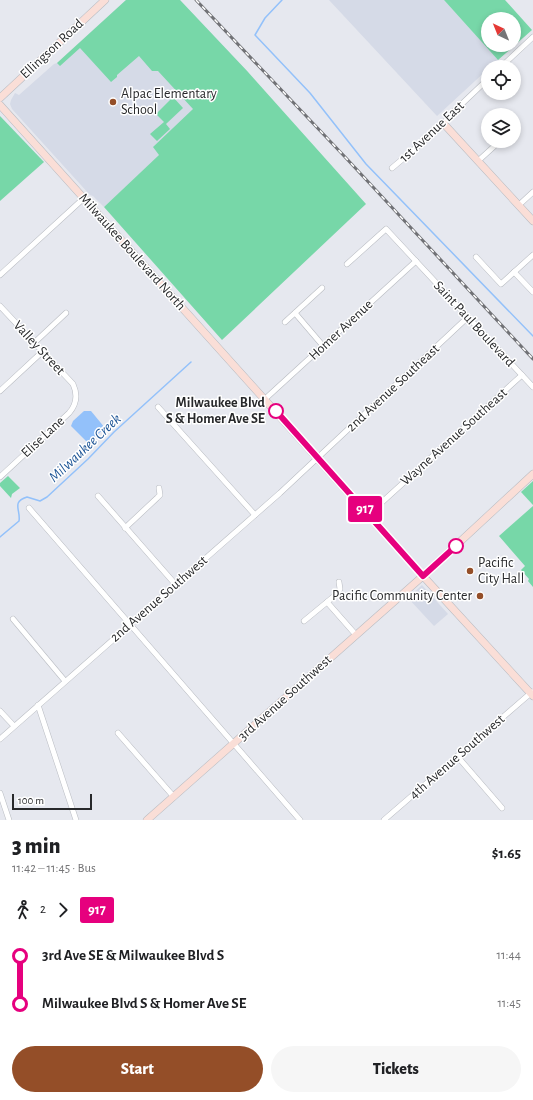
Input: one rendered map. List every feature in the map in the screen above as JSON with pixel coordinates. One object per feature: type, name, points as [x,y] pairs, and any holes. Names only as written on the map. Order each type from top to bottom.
[{"type":"street","name":"Ellingson Road","points":[[0,98],[105,0]]},
{"type":"street","points":[[508,60],[533,37]]},
{"type":"street","name":"1st Avenue East","points":[[392,168],[444,124],[448,117],[481,86]]},
{"type":"street","name":"Milwaukee Boulevard North","points":[[0,104],[423,576],[532,694]]},
{"type":"street","points":[[444,124],[533,221]]},
{"type":"street","points":[[478,161],[492,148]]},
{"type":"street","points":[[519,205],[533,192]]},
{"type":"street","points":[[0,275],[84,198]]},
{"type":"street","name":"Saint Paul Boulevard","points":[[347,264],[386,229],[533,387]]},
{"type":"street","points":[[476,257],[501,284],[533,255]]},
{"type":"street","name":"Homer Avenue","points":[[265,399],[416,261]]},
{"type":"street","points":[[514,272],[533,292]]},
{"type":"street","points":[[285,322],[322,288]]},
{"type":"street","name":"Valley Street","points":[[0,306],[72,384],[76,392]]},
{"type":"street","points":[[34,343],[66,313]]},
{"type":"street","points":[[295,313],[324,346]]},
{"type":"street","name":"2nd Avenue Southeast","points":[[318,458],[468,317]]},
{"type":"street","points":[[0,391],[42,352]]},
{"type":"street","name":"Wayne Avenue Southeast","points":[[369,514],[522,375]]},
{"type":"street","name":"Elise Lane","points":[[0,477],[69,413],[76,404],[76,392]]},
{"type":"street","points":[[158,407],[255,515]]},
{"type":"street","name":"2nd Avenue Southwest","points":[[0,739],[318,458]]},
{"type":"street","name":"3rd Avenue Southwest","points":[[147,820],[423,576],[533,474]]},
{"type":"street","points":[[125,528],[160,495],[159,488]]},
{"type":"street","points":[[98,496],[176,585]]},
{"type":"street","points":[[29,508],[300,820]]},
{"type":"street","points":[[304,621],[338,592],[340,589],[339,582]]},
{"type":"street","points":[[327,602],[356,635]]},
{"type":"street","points":[[13,619],[65,681]]},
{"type":"street","name":"4th Avenue Southwest","points":[[384,820],[457,756],[532,694]]},
{"type":"street","points":[[38,705],[76,820]]},
{"type":"street","points":[[0,711],[14,726]]},
{"type":"street","points":[[118,733],[174,797]]},
{"type":"street","points":[[457,756],[502,808]]},
{"type":"street","points":[[0,793],[9,820]]},
{"type":"shaded area","name":"Alpac Elementary School","points":[[126,0],[180,0],[248,72],[104,207],[90,195],[12,109],[10,104],[15,93],[19,95],[57,63]]},
{"type":"shaded area","points":[[329,0],[444,0],[481,41],[481,52],[491,52],[498,60],[481,60],[481,75],[437,116]]},
{"type":"shaded area","points":[[422,585],[448,614],[434,626],[408,598]]},
{"type":"green space","points":[[126,0],[180,0],[248,72],[366,204],[222,340],[104,207],[159,155],[153,147],[193,109],[158,71],[152,71],[139,56],[111,82],[80,48],[60,66],[57,63]]},
{"type":"green space","points":[[444,0],[505,0],[516,12],[481,12],[481,41]]},
{"type":"green space","points":[[521,18],[532,30],[521,40]]},
{"type":"green space","points":[[491,52],[507,52],[498,60]]},
{"type":"green space","points":[[173,97],[183,108],[166,124],[170,129],[157,141],[150,134],[164,122],[156,114]]},
{"type":"green space","points":[[0,116],[44,162],[0,201]]},
{"type":"green space","points":[[8,476],[20,488],[12,494],[11,498],[0,486],[0,483]]},
{"type":"green space","points":[[533,481],[533,505],[521,492]]},
{"type":"green space","points":[[533,506],[533,587],[528,581],[529,579],[521,570],[525,566],[499,536]]},
{"type":"water","points":[[84,411],[91,411],[105,428],[88,443],[71,426],[73,421]]},
{"type":"waterway","points":[[282,0],[265,18],[255,35],[310,93],[366,164],[533,336]]},
{"type":"waterway","name":"Milwaukee Creek","points":[[0,537],[19,521],[19,501],[27,497],[40,501],[47,497],[88,459],[114,432],[191,362]]},
{"type":"railway","points":[[196,0],[346,158],[533,359]]},
{"type":"bus line","name":"917","points":[[276,411],[423,576],[456,546]]},
{"type":"place","name":"Alpac Elementary School","points":[[113,102]]},
{"type":"place","name":"Milwaukee Blvd S & Homer Ave SE","points":[[276,411]]},
{"type":"place","name":"Pacific City Hall","points":[[470,571]]},
{"type":"place","name":"Pacific Community Center","points":[[480,596]]}]
